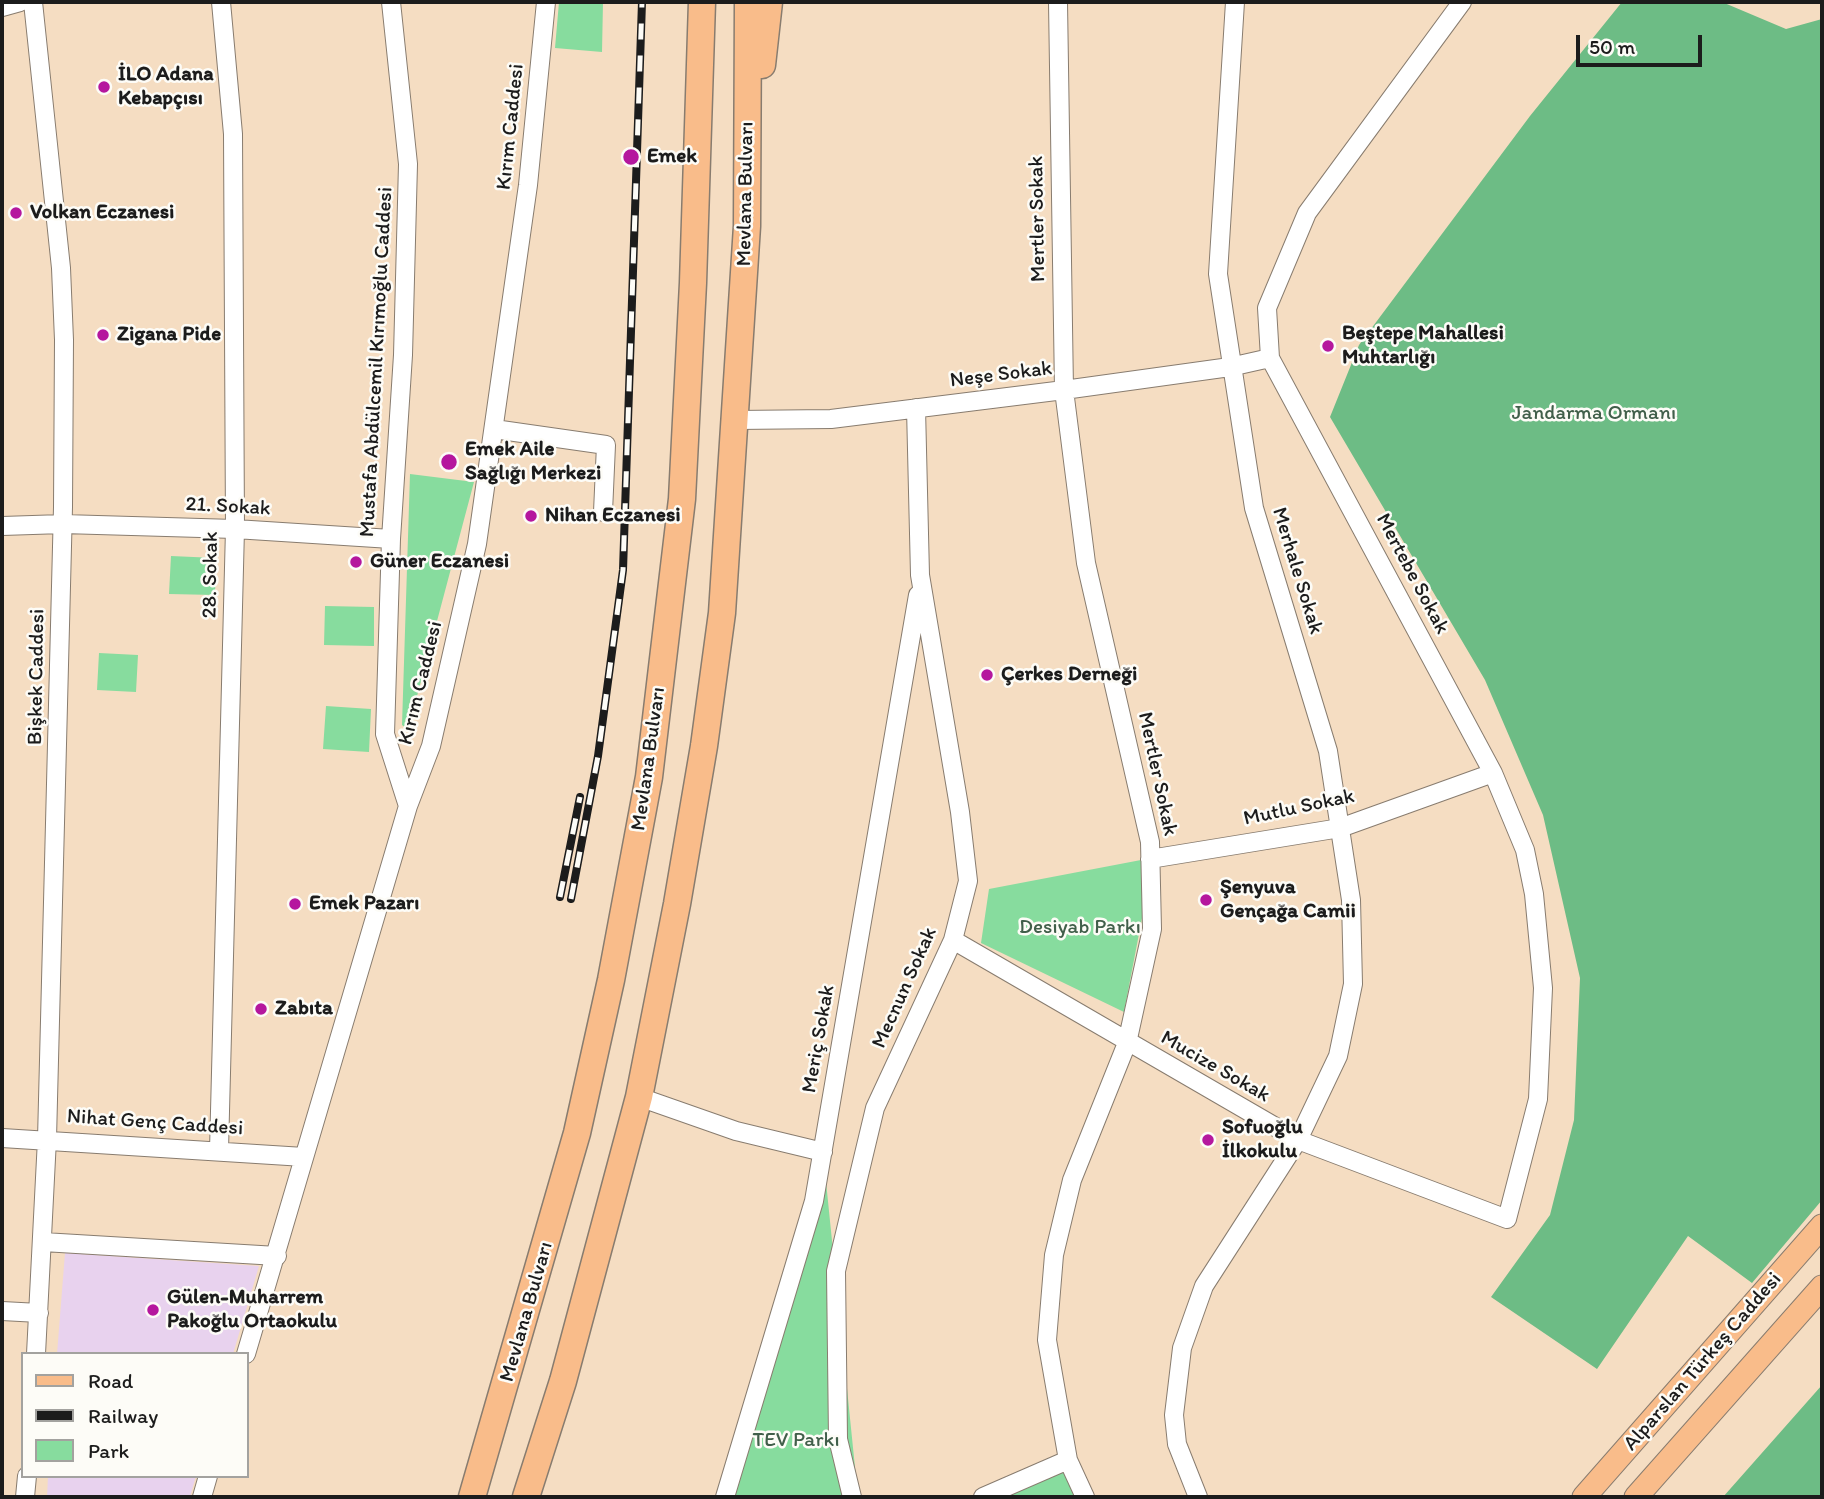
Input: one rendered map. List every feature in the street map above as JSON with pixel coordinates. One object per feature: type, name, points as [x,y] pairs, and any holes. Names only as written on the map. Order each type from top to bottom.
[{"type":"highway","name":"Mevlana Bulvarı","points":[[472,1497],[577,1133],[603,1021],[649,777],[682,499],[693,296],[702,2]]},
{"type":"highway","name":"Mevlana Bulvarı","points":[[526,1497],[590,1287],[639,1097],[677,904],[705,733],[722,613],[736,420],[749,181],[748,2]]},
{"type":"highway","points":[[749,181],[769,2]]},
{"type":"main road","name":"Alparslan Türkeş Caddesi","points":[[1584,1497],[1822,1226]]},
{"type":"main road","name":"Alparslan Türkeş Caddesi","points":[[1636,1497],[1822,1287]]},
{"type":"street","points":[[2,7],[20,2]]},
{"type":"street","name":"Bişkek Caddesi","points":[[33,2],[61,268],[64,340],[63,524],[47,1139],[36,1352]]},
{"type":"street","name":"28. Sokak","points":[[219,1150],[235,529],[233,134],[221,2]]},
{"type":"street","name":"Mustafa Abdülcemil Kırımoğlu Caddesi","points":[[391,2],[408,164],[403,355],[391,539],[385,734],[408,806]]},
{"type":"street","name":"Kırım Caddesi","points":[[247,1352],[408,806],[431,746],[477,544],[528,185],[546,2]]},
{"type":"street","name":"Mertler Sokak","points":[[1058,2],[1064,390],[1086,563],[1150,842],[1152,929],[1127,1043],[1072,1180],[1054,1255],[1047,1340],[1068,1460],[1085,1497]]},
{"type":"street","name":"Merhale Sokak","points":[[1198,1497],[1177,1444],[1174,1415],[1182,1348],[1204,1286],[1298,1140],[1338,1056],[1353,984],[1351,900],[1328,751],[1254,508],[1230,367],[1218,274],[1235,2]]},
{"type":"street","name":"Mertebe Sokak","points":[[1462,2],[1307,213],[1267,308],[1270,358],[1493,773],[1525,849],[1534,894],[1543,988],[1538,1099],[1507,1219]]},
{"type":"street","name":"Neşe Sokak","points":[[736,420],[831,419],[1230,367],[1270,358]]},
{"type":"street","name":"Mecnun Sokak","points":[[852,1497],[838,1439],[836,1272],[875,1108],[953,940],[968,881],[960,812],[920,580],[916,408]]},
{"type":"street","points":[[494,429],[606,445],[603,512]]},
{"type":"street","name":"21. Sokak","points":[[2,526],[63,524],[235,529],[391,539]]},
{"type":"street","name":"Meriç Sokak","points":[[725,1497],[814,1201],[920,580]]},
{"type":"street","name":"Mutlu Sokak","points":[[1150,859],[1339,828],[1493,773]]},
{"type":"street","name":"Mucize Sokak","points":[[953,940],[1298,1140],[1507,1219]]},
{"type":"street","points":[[639,1097],[736,1130],[823,1152]]},
{"type":"street","name":"Nihat Genç Caddesi","points":[[2,1138],[304,1157]]},
{"type":"street","points":[[43,1242],[277,1256]]},
{"type":"street","points":[[2,1311],[39,1313]]},
{"type":"street","points":[[983,1497],[1068,1460]]},
{"type":"street","points":[[25,1497],[27,1478]]},
{"type":"street","points":[[202,1497],[207,1478]]},
{"type":"shaded area","name":"Gülen-Muharrem Pakoğlu Ortaokulu","points":[[65,1253],[259,1266],[234,1352],[57,1352]]},
{"type":"shaded area","points":[[48,1478],[195,1478],[190,1497],[47,1497]]},
{"type":"green space","points":[[559,2],[603,2],[602,52],[555,48]]},
{"type":"green space","name":"Jandarma Ormanı","points":[[1622,2],[1722,2],[1786,29],[1822,19],[1822,1200],[1752,1283],[1688,1236],[1597,1369],[1491,1297],[1550,1215],[1574,1120],[1580,978],[1543,815],[1485,680],[1330,417],[1359,345],[1530,116]]},
{"type":"green space","points":[[410,474],[474,482],[408,730],[402,725]]},
{"type":"green space","points":[[171,556],[216,558],[215,595],[169,594]]},
{"type":"green space","points":[[325,606],[374,607],[374,646],[324,645]]},
{"type":"green space","points":[[99,653],[138,655],[136,692],[97,690]]},
{"type":"green space","points":[[326,706],[371,709],[369,752],[323,749]]},
{"type":"green space","name":"Desiyab Parkı","points":[[1141,860],[1143,913],[1124,1012],[981,943],[989,889]]},
{"type":"green space","name":"TEV Parkı","points":[[823,1152],[858,1497],[723,1497]]},
{"type":"green space","points":[[1822,1385],[1822,1497],[1723,1497]]},
{"type":"green space","points":[[1068,1460],[1086,1497],[978,1497]]},
{"type":"railway","points":[[571,899],[598,756],[623,570],[642,2]]},
{"type":"railway","points":[[560,897],[580,797]]},
{"type":"place","name":"İLO Adana Kebapçısı","points":[[104,87]]},
{"type":"place","name":"Emek","points":[[631,157]]},
{"type":"place","name":"Volkan Eczanesi","points":[[16,213]]},
{"type":"place","name":"Zigana Pide","points":[[103,335]]},
{"type":"place","name":"Beştepe Mahallesi Muhtarlığı","points":[[1328,346]]},
{"type":"place","name":"Emek Aile Sağlığı Merkezi","points":[[449,462]]},
{"type":"place","name":"Nihan Eczanesi","points":[[531,516]]},
{"type":"place","name":"Güner Eczanesi","points":[[356,562]]},
{"type":"place","name":"Çerkes Derneği","points":[[987,675]]},
{"type":"place","name":"Şenyuva Gençağa Camii","points":[[1206,900]]},
{"type":"place","name":"Emek Pazarı","points":[[295,904]]},
{"type":"place","name":"Zabıta","points":[[261,1009]]},
{"type":"place","name":"Sofuoğlu İlkokulu","points":[[1208,1140]]},
{"type":"place","name":"Gülen-Muharrem Pakoğlu Ortaokulu","points":[[153,1310]]}]
